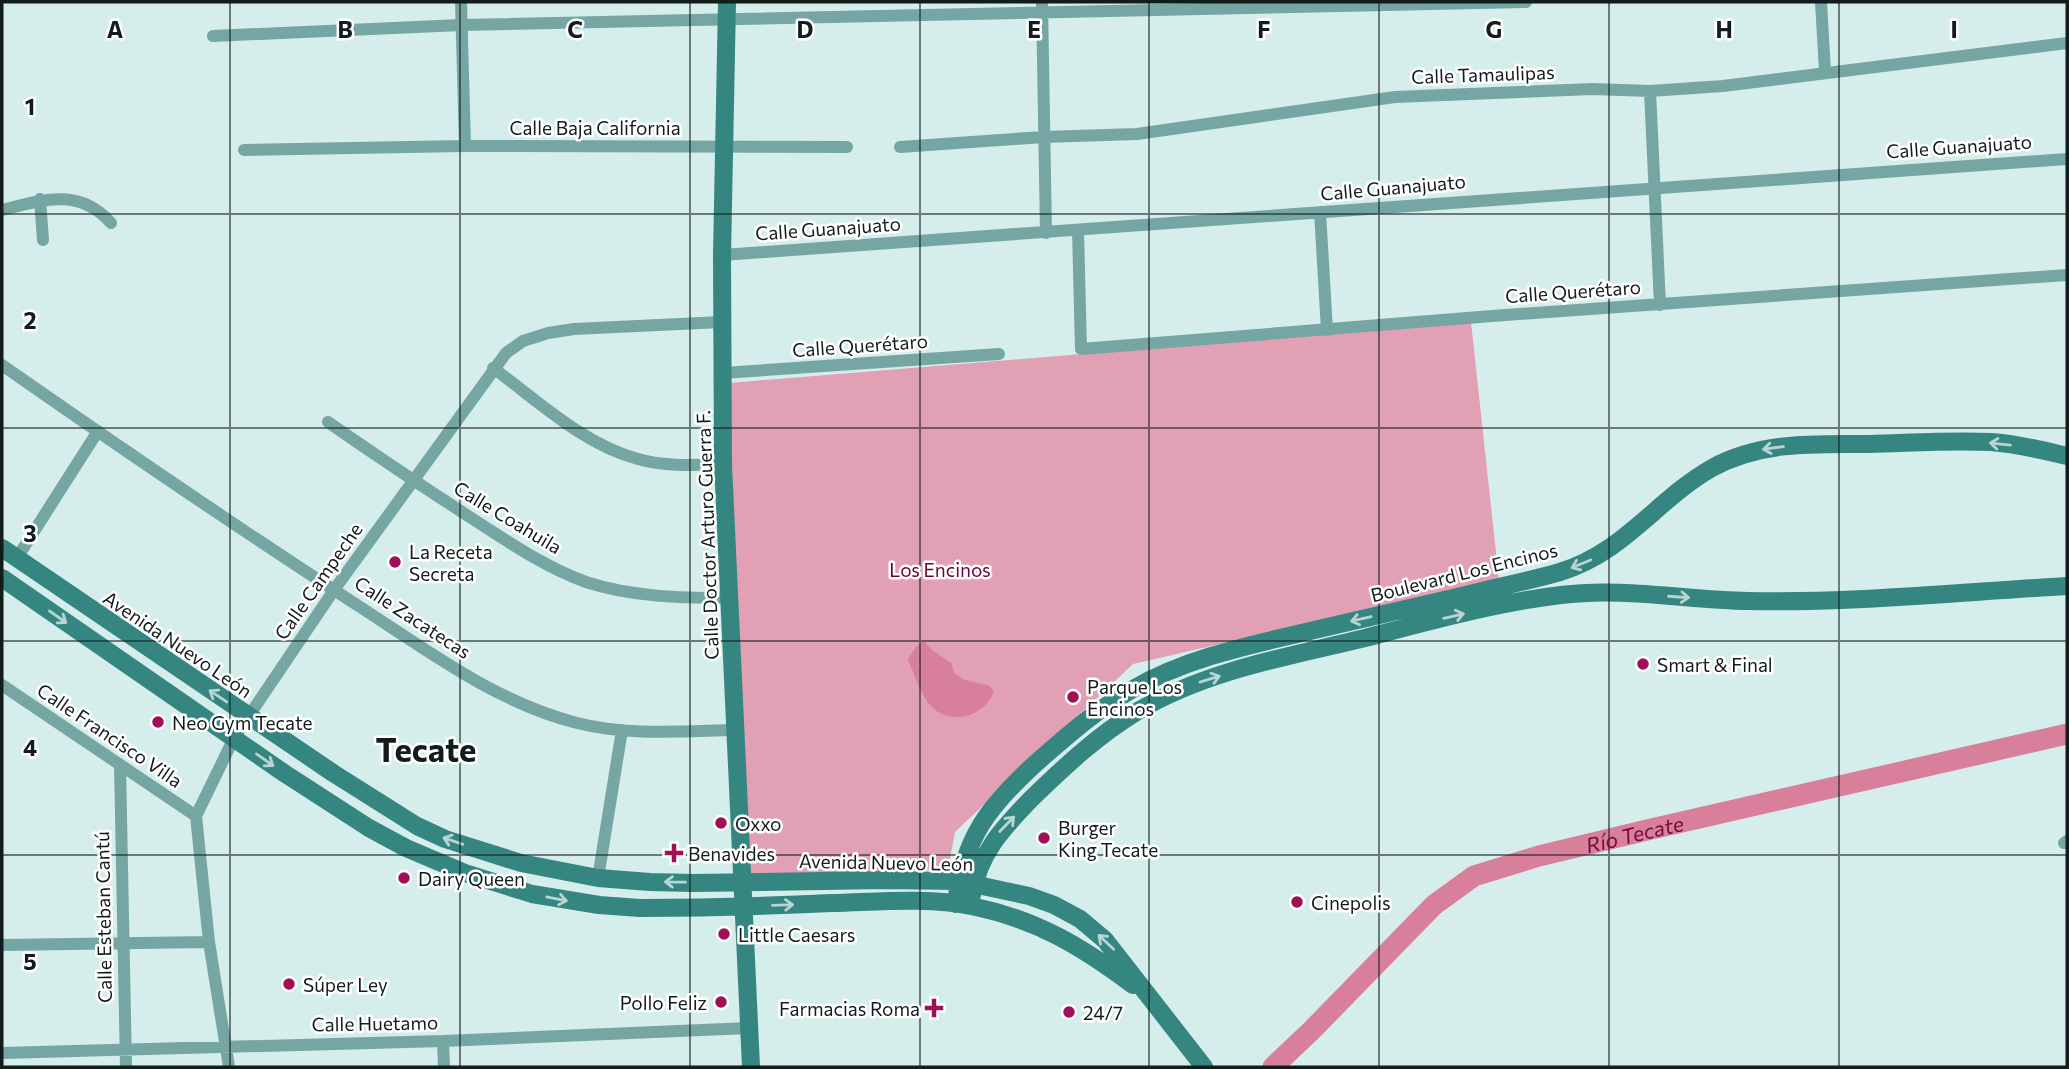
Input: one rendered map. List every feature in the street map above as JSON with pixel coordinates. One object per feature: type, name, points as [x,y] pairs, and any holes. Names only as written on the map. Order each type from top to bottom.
[{"type":"street","points":[[461,2],[465,146]]},
{"type":"street","points":[[213,36],[727,10],[1526,2]]},
{"type":"street","points":[[1821,2],[1825,72]]},
{"type":"street","points":[[1042,7],[1046,233]]},
{"type":"street","name":"Calle Doctor Arturo Guerra F.","points":[[727,10],[722,255],[723,464],[751,1067]]},
{"type":"street","name":"Calle Tamaulipas","points":[[900,147],[1043,137],[1137,134],[1395,97],[1723,86],[2067,43]]},
{"type":"street","points":[[1650,90],[1660,305]]},
{"type":"street","name":"Calle Baja California","points":[[244,150],[465,146],[724,146]]},
{"type":"street","points":[[724,146],[847,146]]},
{"type":"street","name":"Calle Guanajuato","points":[[722,255],[1078,231],[1655,186],[2067,159]]},
{"type":"street","points":[[2,210],[40,199],[60,198],[77,202],[103,214],[111,223]]},
{"type":"street","points":[[40,199],[43,240]]},
{"type":"street","points":[[1320,212],[1327,330]]},
{"type":"street","name":"Calle Querétaro","points":[[1078,231],[1081,349],[1492,316],[2067,275]]},
{"type":"street","name":"Calle Campeche","points":[[197,816],[234,738],[334,590],[506,353],[523,341],[548,332],[722,322]]},
{"type":"street","name":"Calle Querétaro","points":[[723,373],[999,354]]},
{"type":"street","name":"Calle Zacatecas","points":[[2,365],[334,590],[491,690],[533,709],[567,720],[622,730],[735,730]]},
{"type":"street","points":[[493,368],[575,428],[611,449],[638,460],[674,465],[723,464]]},
{"type":"street","name":"Calle Coahuila","points":[[328,422],[412,480],[539,561],[586,582],[628,592],[680,598],[729,598]]},
{"type":"street","points":[[17,558],[98,431]]},
{"type":"street","name":"Boulevard Los Encinos","points":[[964,905],[970,844],[987,815],[1020,778],[1084,719],[1135,688],[1169,672],[1209,657],[1272,640],[1521,582],[1587,563],[1621,541],[1683,488],[1711,469],[1736,456],[1763,449],[1796,445],[1993,443],[2067,456]]},
{"type":"street","name":"Avenida Nuevo León","points":[[2,548],[249,717],[417,826],[445,839],[521,863],[598,878],[650,882],[967,882],[1035,898],[1080,919],[1115,950],[1147,996]]},
{"type":"street","name":"Avenida Nuevo León","points":[[2,578],[369,828],[406,848],[498,884],[533,894],[599,905],[640,908],[888,902],[964,905],[1015,918],[1063,937],[1147,996]]},
{"type":"street","name":"Boulevard Los Encinos","points":[[967,882],[1000,831],[1052,779],[1115,726],[1140,710],[1195,684],[1275,660],[1469,613],[1561,595],[1597,593],[1788,601],[2067,586]]},
{"type":"street","points":[[1272,640],[1275,660]]},
{"type":"street","name":"Calle Francisco Villa","points":[[2,685],[197,816]]},
{"type":"street","points":[[598,878],[622,730]]},
{"type":"street","name":"Calle Esteban Cantú","points":[[120,765],[125,1067]]},
{"type":"street","points":[[197,816],[209,942],[229,1067]]},
{"type":"street","points":[[2,945],[209,942]]},
{"type":"street","points":[[1147,996],[1204,1067]]},
{"type":"street","name":"Calle Huetamo","points":[[2,1053],[443,1041],[749,1028]]},
{"type":"street","points":[[443,1041],[444,1067]]},
{"type":"green space","name":"Los Encinos","points":[[1471,322],[1499,580],[1133,664],[955,832],[948,869],[747,876],[729,383]]},
{"type":"shaded area","points":[[924,641],[951,663],[955,674],[965,680],[990,686],[994,692],[983,707],[970,715],[953,717],[934,709],[921,692],[908,659]]},
{"type":"waterway","name":"Río Tecate","points":[[1273,1067],[1434,905],[1474,876],[1539,856],[1647,830],[2067,734]]},
{"type":"place","name":"La Receta Secreta","points":[[395,562]]},
{"type":"place","name":"Smart & Final","points":[[1643,664]]},
{"type":"place","name":"Parque Los Encinos","points":[[1073,697]]},
{"type":"place","name":"Neo Gym Tecate","points":[[158,722]]},
{"type":"place","name":"Oxxo","points":[[721,823]]},
{"type":"place","name":"Burger King Tecate","points":[[1044,838]]},
{"type":"place","name":"Benavides","points":[[674,853]]},
{"type":"place","name":"Dairy Queen","points":[[404,878]]},
{"type":"place","name":"Cinepolis","points":[[1297,902]]},
{"type":"place","name":"Little Caesars","points":[[724,934]]},
{"type":"place","name":"Súper Ley","points":[[289,984]]},
{"type":"place","name":"Pollo Feliz","points":[[721,1002]]},
{"type":"place","name":"Farmacias Roma","points":[[934,1008]]},
{"type":"place","name":"24/7","points":[[1069,1012]]},
{"type":"district","name":"Tecate","points":[[426,748]]}]
